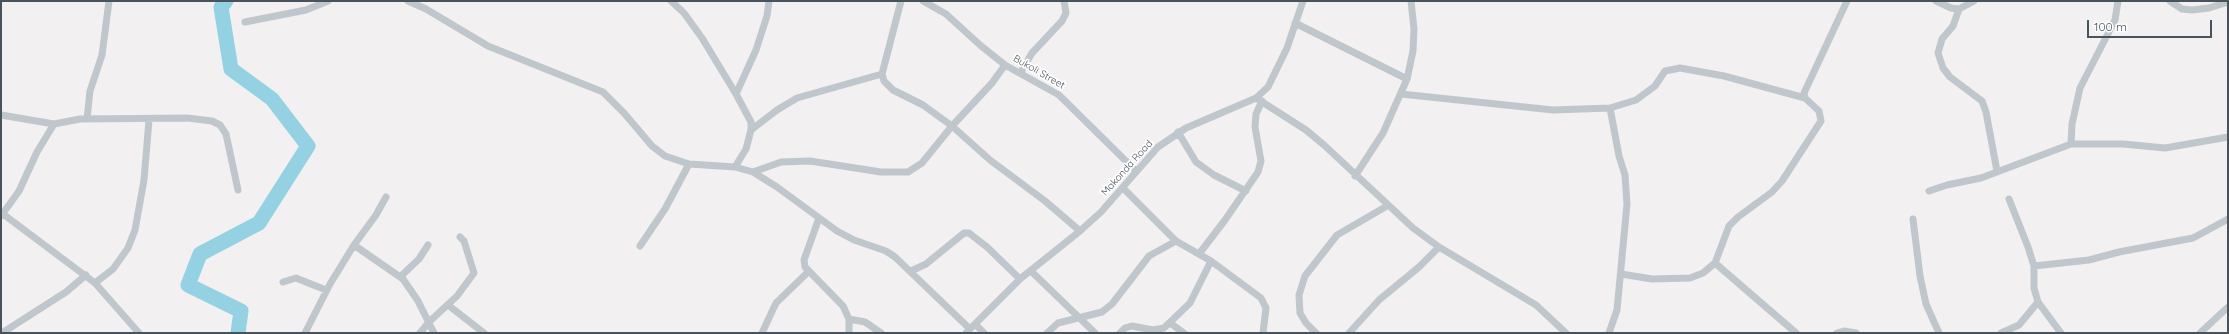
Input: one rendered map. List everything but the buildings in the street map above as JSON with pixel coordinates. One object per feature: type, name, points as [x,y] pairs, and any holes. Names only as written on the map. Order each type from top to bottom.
[{"type":"street","points":[[87,119],[90,91],[102,55],[109,1]]},
{"type":"street","points":[[245,22],[306,10],[328,1]]},
{"type":"street","points":[[408,1],[426,9],[488,46],[603,92],[624,113],[652,146],[665,156],[689,164],[735,167],[753,172],[778,187],[819,218],[854,240],[886,251],[911,271],[970,329],[984,333]]},
{"type":"street","points":[[671,1],[684,13],[702,38],[751,122],[751,130],[746,149],[735,167]]},
{"type":"street","points":[[736,94],[756,50],[767,16],[769,1]]},
{"type":"street","points":[[901,1],[882,74],[884,81],[893,90],[923,105],[952,126],[990,160],[1045,201],[1080,232]]},
{"type":"street","name":"Bukoli Street","points":[[923,1],[946,14],[980,45],[1005,65],[1021,72],[1059,95],[1136,171]]},
{"type":"street","points":[[1021,72],[1032,53],[1062,21],[1066,13],[1064,1]]},
{"type":"street","points":[[1355,176],[1383,133],[1402,94],[1407,79],[1413,51],[1414,29],[1411,1]]},
{"type":"street","points":[[1805,98],[1807,84],[1847,1]]},
{"type":"street","points":[[1936,1],[1951,8],[1959,9],[1974,1]]},
{"type":"street","points":[[2071,144],[2072,124],[2080,88],[2115,20],[2118,1]]},
{"type":"street","points":[[2170,1],[2182,9],[2192,10],[2209,8],[2228,2]]},
{"type":"street","name":"Makonda Road","points":[[970,329],[1020,279],[1080,232],[1123,188],[1158,147],[1178,132],[1259,99],[1274,77],[1295,23],[1301,2]]},
{"type":"street","points":[[1959,9],[1954,26],[1942,39],[1938,53],[1943,68],[1950,77],[1982,101],[1986,112],[1997,171]]},
{"type":"street","points":[[1295,23],[1407,79]]},
{"type":"street","points":[[753,172],[780,162],[810,161],[881,172],[908,172],[922,163],[952,126],[972,106],[1005,65]]},
{"type":"street","points":[[1402,94],[1554,110],[1610,108],[1636,100],[1654,86],[1666,71],[1680,68],[1710,73],[1805,98],[1819,111],[1821,116],[1815,131],[1782,181],[1772,192],[1738,217],[1730,226],[1715,263],[1703,272],[1690,278],[1652,279],[1621,274]]},
{"type":"street","points":[[751,130],[777,110],[797,98],[882,74]]},
{"type":"street","points":[[1199,254],[1246,191],[1258,172],[1261,161],[1255,127],[1259,99],[1306,130],[1387,206],[1439,247],[1536,305],[1566,333]]},
{"type":"street","points":[[1609,333],[1617,310],[1625,236],[1627,188],[1610,108]]},
{"type":"street","points":[[1,115],[54,124],[87,119],[202,119],[220,125],[226,134],[238,190]]},
{"type":"street","points":[[96,283],[113,269],[128,248],[135,230],[144,180],[149,120]]},
{"type":"street","points":[[54,124],[37,152],[19,191],[2,215],[96,283],[139,333]]},
{"type":"street","points":[[1178,132],[1196,162],[1214,175],[1246,191]]},
{"type":"street","points":[[1928,191],[1947,185],[1980,178],[2071,144],[2123,144],[2165,148],[2228,137]]},
{"type":"street","points":[[640,246],[664,209],[689,164]]},
{"type":"street","points":[[1123,188],[1176,241],[1211,261],[1261,298],[1266,308],[1263,333]]},
{"type":"street","points":[[305,333],[326,290],[354,245],[376,215],[386,197]]},
{"type":"street","points":[[2009,199],[2034,266],[2034,288],[2038,302],[2061,333]]},
{"type":"street","points":[[1316,333],[1306,324],[1300,313],[1299,295],[1305,276],[1338,235],[1387,206]]},
{"type":"street","points":[[819,218],[804,260],[804,267],[833,293],[843,306],[849,319],[850,333]]},
{"type":"street","points":[[1913,219],[1925,297],[1939,333]]},
{"type":"street","points":[[2034,266],[2089,260],[2119,252],[2193,238],[2228,219]]},
{"type":"street","points":[[911,271],[926,264],[964,233],[969,233],[987,247],[1020,279]]},
{"type":"street","points":[[420,333],[429,322],[465,288],[474,273],[464,241],[460,237]]},
{"type":"street","points":[[1047,333],[1058,323],[1077,317],[1102,312],[1112,304],[1150,256],[1176,241]]},
{"type":"street","points":[[354,245],[400,277],[410,288],[434,333]]},
{"type":"street","points":[[400,277],[419,259],[428,245]]},
{"type":"street","points":[[1349,333],[1379,300],[1419,267],[1439,247]]},
{"type":"street","points":[[1120,333],[1125,328],[1132,326],[1153,330],[1163,330],[1190,303],[1211,261]]},
{"type":"street","points":[[1715,263],[1796,333]]},
{"type":"street","points":[[1031,271],[1094,333]]},
{"type":"street","points":[[762,333],[776,303],[808,272]]},
{"type":"street","points":[[2,333],[66,292],[86,275]]},
{"type":"street","points":[[283,282],[296,278],[326,290]]},
{"type":"street","points":[[2001,333],[2019,325],[2038,302]]},
{"type":"street","points":[[448,305],[484,333]]},
{"type":"street","points":[[2200,333],[2228,308]]},
{"type":"street","points":[[849,319],[865,322],[881,333]]},
{"type":"street","points":[[1170,323],[1184,333]]},
{"type":"street","points":[[1837,333],[1844,331],[1856,333]]},
{"type":"waterway","points":[[226,1],[221,7],[231,69],[272,99],[308,146],[259,223],[200,254],[188,285],[241,311],[238,333]]}]
